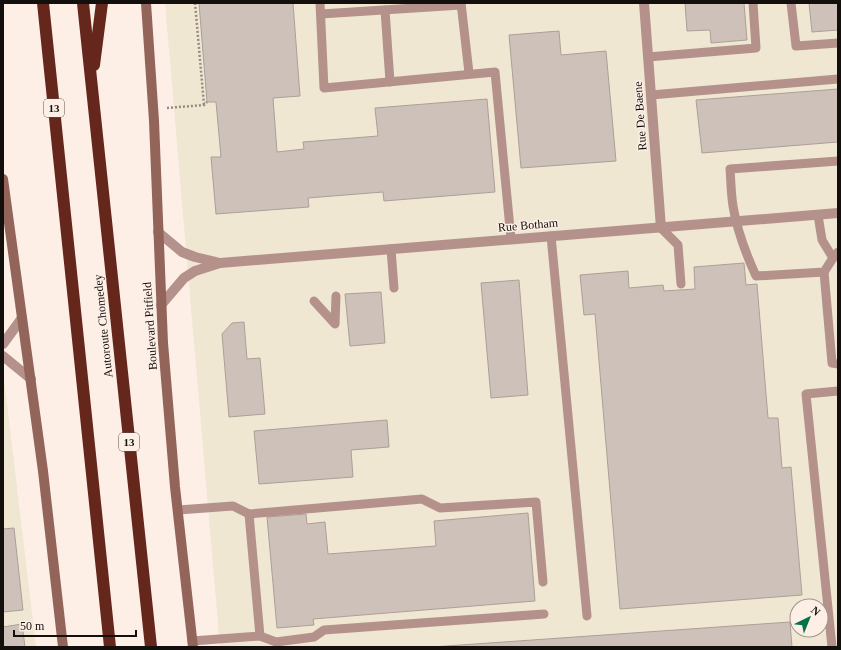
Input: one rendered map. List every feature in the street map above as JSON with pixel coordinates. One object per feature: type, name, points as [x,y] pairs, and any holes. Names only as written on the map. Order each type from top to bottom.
[{"type":"highway","name":"13","points":[[43,3],[110,647]]},
{"type":"highway","name":"Autoroute Chomedey","points":[[83,3],[150,647]]},
{"type":"highway","points":[[92,86],[102,3]]},
{"type":"main road","name":"Boulevard Pitfield","points":[[146,3],[154,121],[161,305],[174,479],[192,644]]},
{"type":"main road","points":[[3,179],[5,212],[31,379],[43,471],[63,647]]},
{"type":"street","name":"Rue De Baene","points":[[644,3],[661,228]]},
{"type":"street","name":"Rue Botham","points":[[161,305],[184,278],[195,271],[220,263],[838,213]]},
{"type":"street","name":"Rue Botham","points":[[158,232],[182,252],[220,263]]},
{"type":"street","points":[[3,344],[22,318]]},
{"type":"street","points":[[3,356],[31,379]]},
{"type":"lane","points":[[320,3],[324,88],[469,73],[495,72],[511,239]]},
{"type":"lane","points":[[648,58],[756,48],[753,3]]},
{"type":"lane","points":[[791,3],[796,46],[838,42]]},
{"type":"lane","points":[[321,14],[461,4],[469,73]]},
{"type":"lane","points":[[385,10],[390,82]]},
{"type":"lane","points":[[651,95],[838,79]]},
{"type":"lane","points":[[824,272],[756,276],[742,244],[736,222],[730,169],[838,161]]},
{"type":"lane","points":[[818,215],[822,240],[836,255],[824,272],[832,363],[838,364]]},
{"type":"lane","points":[[661,228],[678,245],[681,284]]},
{"type":"lane","points":[[551,236],[587,616]]},
{"type":"lane","points":[[390,249],[394,288]]},
{"type":"lane","points":[[314,301],[335,324],[336,296]]},
{"type":"lane","points":[[832,647],[834,632],[806,394],[838,391]]},
{"type":"lane","points":[[178,510],[233,506],[249,514],[422,499],[440,508],[536,502],[543,582]]},
{"type":"lane","points":[[249,514],[260,636]]},
{"type":"lane","points":[[192,644],[260,636],[276,642],[314,637],[324,630],[544,614]]},
{"type":"path","points":[[196,3],[204,105]]},
{"type":"path","points":[[167,108],[204,105],[207,102]]},
{"type":"shaded area","points":[[165,3],[838,3],[838,647],[220,647]]},
{"type":"shaded area","points":[[3,371],[36,647],[3,647]]},
{"type":"building","points":[[199,3],[293,3],[300,96],[273,98],[277,152],[304,149],[303,142],[378,136],[375,108],[487,99],[495,192],[384,201],[383,192],[308,198],[309,207],[216,214],[211,157],[221,157],[216,102],[207,102]]},
{"type":"building","points":[[685,3],[744,3],[747,40],[711,43],[710,30],[687,31]]},
{"type":"building","points":[[809,3],[838,3],[838,30],[812,32]]},
{"type":"building","points":[[559,31],[561,55],[606,51],[616,161],[521,168],[509,35]]},
{"type":"building","points":[[838,89],[838,142],[702,153],[696,100]]},
{"type":"building","points":[[744,263],[746,285],[757,284],[768,418],[778,418],[782,468],[791,467],[802,595],[620,609],[595,314],[584,315],[580,275],[628,271],[629,288],[663,285],[664,291],[695,289],[694,267]]},
{"type":"building","points":[[519,280],[528,395],[491,398],[481,283]]},
{"type":"building","points":[[381,292],[385,343],[350,346],[345,294]]},
{"type":"building","points":[[244,322],[247,359],[260,358],[265,414],[229,417],[222,334],[232,323]]},
{"type":"building","points":[[387,420],[389,447],[351,450],[353,477],[259,484],[254,431]]},
{"type":"building","points":[[528,513],[535,601],[313,619],[314,625],[277,628],[267,517],[306,514],[307,524],[325,522],[328,554],[436,546],[434,521]]},
{"type":"building","points":[[14,528],[23,610],[3,612],[3,529]]},
{"type":"building","points":[[789,622],[789,638],[791,638],[792,647],[432,647]]},
{"type":"building","points":[[22,624],[25,647],[3,647],[3,627]]}]
